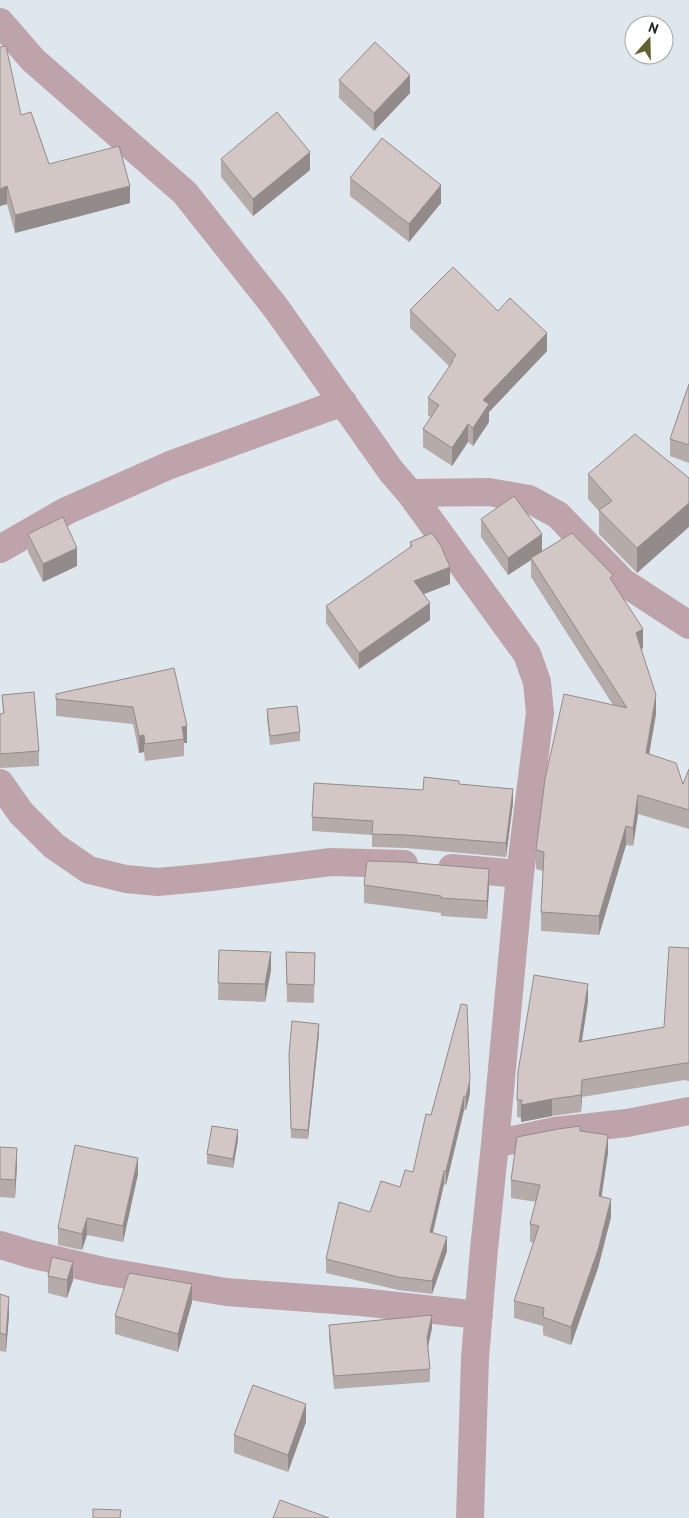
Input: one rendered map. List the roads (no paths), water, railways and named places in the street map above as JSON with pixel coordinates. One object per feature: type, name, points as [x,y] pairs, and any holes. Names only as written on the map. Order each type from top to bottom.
[{"type":"street","points":[[0,22],[33,60],[185,194],[276,308],[391,471],[410,493],[527,654],[537,682],[540,713],[520,874],[478,1316],[470,1518]]},
{"type":"street","points":[[0,549],[66,511],[170,465],[343,402]]},
{"type":"street","points":[[410,493],[489,492],[528,499],[558,515],[623,582],[689,625]]},
{"type":"street","points":[[0,783],[21,813],[54,846],[89,870],[126,878],[158,882],[330,862],[405,864],[520,874]]},
{"type":"street","points":[[495,1144],[555,1131],[627,1124],[689,1111]]},
{"type":"street","points":[[0,1245],[103,1271],[226,1292],[361,1302],[478,1316]]}]
